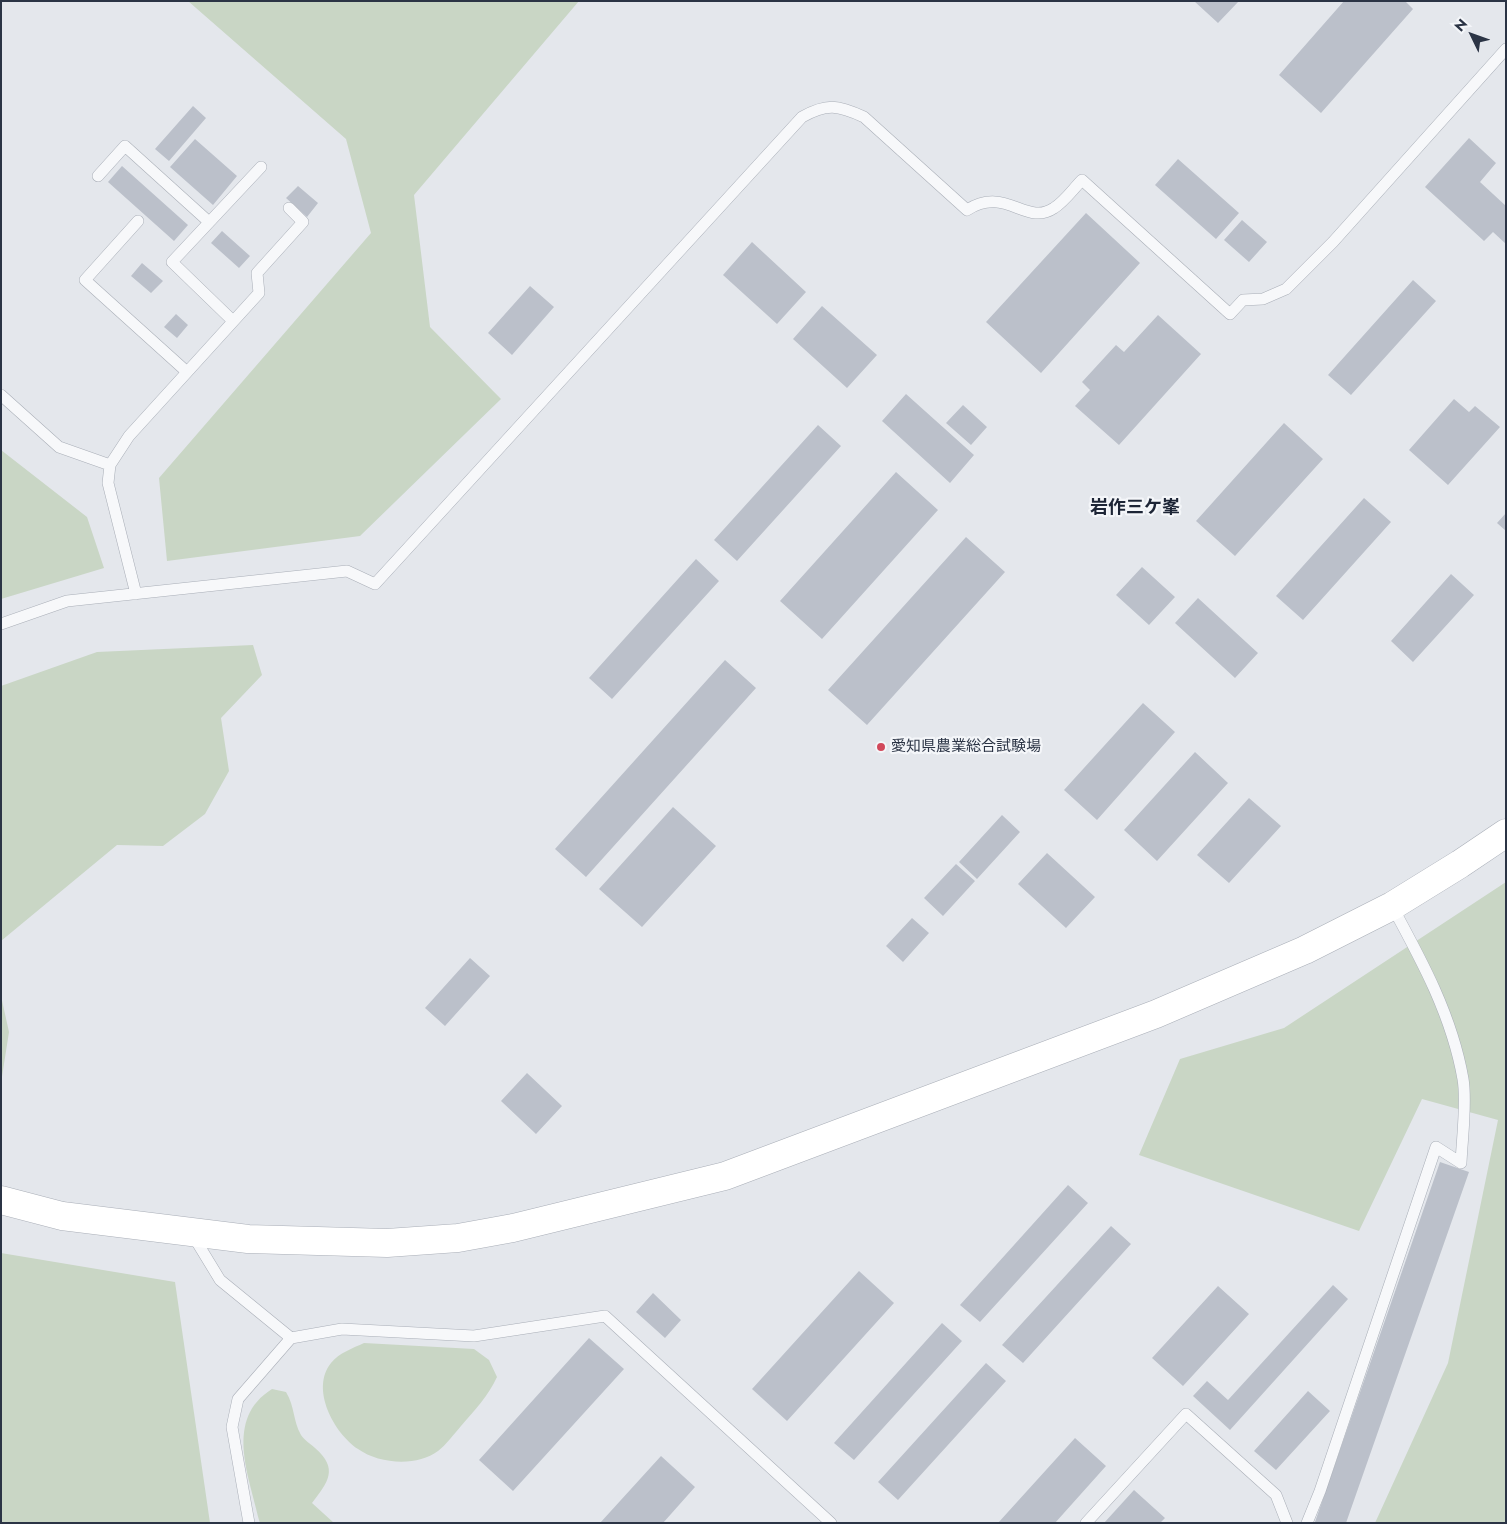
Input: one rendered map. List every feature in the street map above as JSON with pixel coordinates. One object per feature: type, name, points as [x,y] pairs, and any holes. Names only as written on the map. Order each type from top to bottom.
[{"type":"street","points":[[1,1200],[62,1216],[248,1239],[387,1243],[458,1238],[513,1228],[725,1176],[1156,1014],[1305,950],[1392,906],[1506,833]]},
{"type":"lane","points":[[1,624],[67,601],[347,571],[375,584],[802,117],[816,110],[829,106],[847,109],[864,117],[967,210],[979,202],[995,201],[1036,214],[1054,208],[1082,180],[1230,314],[1243,300],[1263,299],[1286,289],[1332,242],[1506,49]]},
{"type":"lane","points":[[98,176],[125,146],[210,222]]},
{"type":"lane","points":[[234,321],[172,262],[261,167]]},
{"type":"lane","points":[[136,594],[108,483],[110,465],[129,436],[259,293],[257,273],[303,222],[289,208]]},
{"type":"lane","points":[[138,221],[85,280],[187,372]]},
{"type":"lane","points":[[1,395],[59,447],[110,465]]},
{"type":"lane","points":[[1307,1523],[1326,1473],[1436,1146],[1461,1163],[1464,1080],[1449,1024],[1433,981],[1392,906]]},
{"type":"lane","points":[[191,1232],[220,1280],[291,1338]]},
{"type":"lane","points":[[248,1523],[232,1426],[238,1399],[291,1338],[342,1329],[474,1336],[605,1316],[831,1523]]},
{"type":"lane","points":[[1086,1523],[1186,1414],[1276,1495],[1287,1523]]},
{"type":"green space","points":[[188,1],[579,1],[414,195],[430,327],[501,399],[360,536],[167,561],[159,478],[371,233],[346,139]]},
{"type":"green space","points":[[1,450],[87,517],[104,568],[1,599]]},
{"type":"green space","points":[[253,645],[262,675],[221,718],[229,771],[205,814],[163,846],[117,845],[1,941],[1,686],[97,652]]},
{"type":"green space","points":[[1506,882],[1506,1523],[1375,1523],[1448,1363],[1498,1120],[1422,1099],[1359,1231],[1139,1155],[1180,1059],[1284,1028]]},
{"type":"green space","points":[[1,996],[9,1032],[1,1083]]},
{"type":"green space","points":[[1,1253],[175,1282],[210,1523],[1,1523]]},
{"type":"green space","points":[[364,1343],[474,1349],[489,1360],[497,1377],[481,1403],[438,1451],[420,1460],[398,1462],[376,1458],[349,1442],[333,1422],[324,1397],[323,1385],[325,1374],[331,1363],[342,1354]]},
{"type":"green space","points":[[272,1389],[286,1392],[301,1435],[327,1462],[329,1469],[326,1482],[312,1503],[334,1523],[260,1523],[246,1467],[244,1432],[248,1416],[257,1401]]},
{"type":"building","points":[[1194,1],[1239,1],[1218,23]]},
{"type":"building","points":[[1344,1],[1405,1],[1413,9],[1321,113],[1279,75]]},
{"type":"building","points":[[193,106],[206,118],[169,161],[155,149]]},
{"type":"building","points":[[1469,138],[1496,163],[1480,182],[1506,206],[1506,244],[1493,232],[1484,241],[1425,187]]},
{"type":"building","points":[[195,139],[237,176],[213,205],[170,167]]},
{"type":"building","points":[[1178,159],[1239,213],[1216,239],[1155,185]]},
{"type":"building","points":[[122,166],[188,225],[174,241],[108,182]]},
{"type":"building","points":[[298,186],[318,203],[307,217],[286,198]]},
{"type":"building","points":[[1086,213],[1140,263],[1041,373],[986,322]]},
{"type":"building","points":[[1242,220],[1267,242],[1249,262],[1224,240]]},
{"type":"building","points":[[222,231],[250,256],[239,268],[211,243]]},
{"type":"building","points":[[752,242],[806,292],[777,324],[723,275]]},
{"type":"building","points":[[142,263],[163,281],[151,293],[131,276]]},
{"type":"building","points":[[1413,280],[1436,301],[1351,395],[1328,375]]},
{"type":"building","points":[[530,286],[554,307],[512,355],[488,333]]},
{"type":"building","points":[[822,306],[877,355],[847,388],[793,339]]},
{"type":"building","points":[[176,314],[188,325],[177,338],[164,327]]},
{"type":"building","points":[[1158,315],[1201,354],[1119,445],[1075,406],[1090,390],[1082,382],[1116,345],[1124,352]]},
{"type":"building","points":[[906,394],[974,455],[950,483],[882,421]]},
{"type":"building","points":[[1454,399],[1469,412],[1475,406],[1500,427],[1448,485],[1409,450]]},
{"type":"building","points":[[963,405],[987,427],[971,445],[946,423]]},
{"type":"building","points":[[1284,423],[1323,459],[1235,556],[1196,521]]},
{"type":"building","points":[[818,425],[841,446],[737,561],[714,540]]},
{"type":"building","points":[[896,472],[938,510],[822,639],[780,601]]},
{"type":"building","points":[[1364,498],[1391,522],[1303,620],[1276,596]]},
{"type":"building","points":[[1506,513],[1506,531],[1497,523]]},
{"type":"building","points":[[966,537],[1005,572],[867,725],[828,690]]},
{"type":"building","points":[[696,559],[719,581],[612,699],[589,678]]},
{"type":"building","points":[[1142,567],[1175,597],[1149,625],[1116,595]]},
{"type":"building","points":[[1451,574],[1474,595],[1413,662],[1391,641]]},
{"type":"building","points":[[1198,598],[1258,653],[1235,678],[1175,623]]},
{"type":"building","points":[[725,660],[756,688],[586,877],[555,849]]},
{"type":"building","points":[[1143,703],[1175,732],[1097,820],[1064,790]]},
{"type":"building","points":[[1195,752],[1228,783],[1157,861],[1124,830]]},
{"type":"building","points":[[1249,798],[1281,826],[1229,883],[1197,855]]},
{"type":"building","points":[[673,807],[716,846],[642,927],[599,889]]},
{"type":"building","points":[[1002,815],[1020,832],[977,879],[959,862]]},
{"type":"building","points":[[1047,853],[1095,897],[1066,928],[1018,884]]},
{"type":"building","points":[[956,864],[975,881],[943,916],[924,898]]},
{"type":"building","points":[[912,918],[929,933],[903,962],[886,946]]},
{"type":"building","points":[[470,958],[490,976],[445,1026],[425,1008]]},
{"type":"building","points":[[527,1073],[562,1106],[536,1134],[501,1101]]},
{"type":"building","points":[[1440,1162],[1469,1172],[1346,1523],[1315,1522]]},
{"type":"building","points":[[1068,1185],[1088,1203],[980,1322],[960,1305]]},
{"type":"building","points":[[1111,1226],[1131,1244],[1023,1363],[1002,1345]]},
{"type":"building","points":[[859,1271],[894,1303],[787,1421],[752,1389]]},
{"type":"building","points":[[1333,1285],[1348,1299],[1230,1430],[1193,1396],[1207,1381],[1228,1400]]},
{"type":"building","points":[[1218,1286],[1249,1314],[1183,1386],[1152,1358]]},
{"type":"building","points":[[653,1293],[681,1320],[665,1338],[636,1312]]},
{"type":"building","points":[[942,1323],[962,1341],[854,1460],[834,1443]]},
{"type":"building","points":[[589,1338],[624,1369],[513,1491],[479,1460]]},
{"type":"building","points":[[986,1363],[1006,1381],[898,1500],[878,1482]]},
{"type":"building","points":[[1308,1391],[1330,1411],[1276,1470],[1254,1451]]},
{"type":"building","points":[[1075,1438],[1106,1466],[1055,1523],[998,1523]]},
{"type":"building","points":[[661,1456],[695,1487],[663,1523],[600,1523]]},
{"type":"building","points":[[1134,1490],[1165,1518],[1160,1523],[1104,1523]]},
{"type":"place","name":"愛知県農業総合試験場","points":[[881,747]]},
{"type":"district","name":"岩作三ケ峯","points":[[1135,509]]}]
